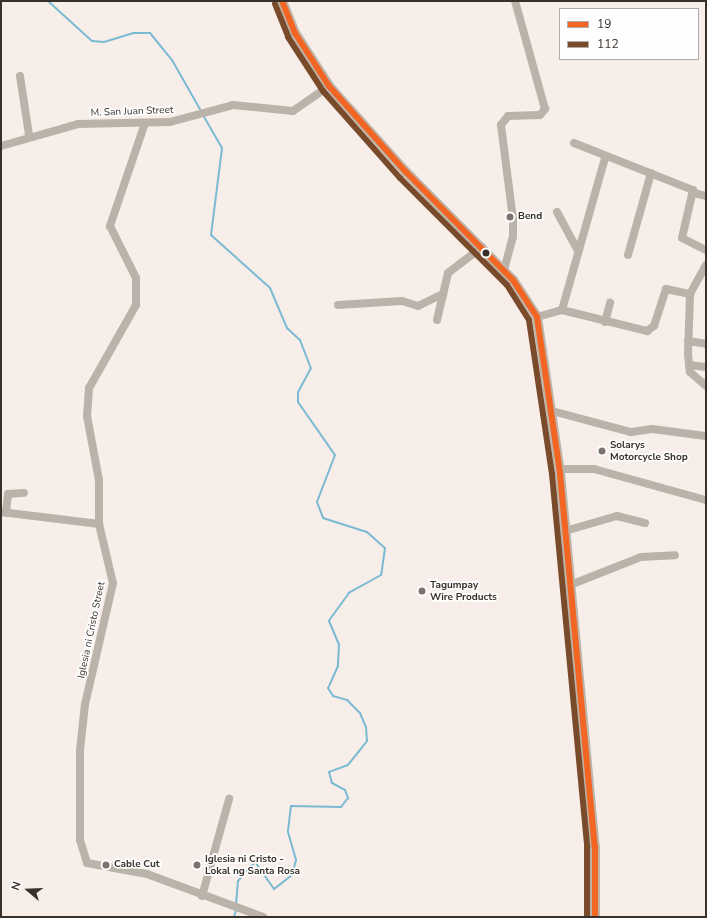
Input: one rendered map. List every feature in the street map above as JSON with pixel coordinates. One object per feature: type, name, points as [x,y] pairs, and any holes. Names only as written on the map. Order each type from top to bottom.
[{"type":"main road","points":[[282,1],[295,33],[328,86],[406,172],[504,270],[537,317],[552,411],[565,531],[595,847],[595,917]]},
{"type":"street","points":[[504,270],[513,237],[513,219],[501,125],[508,116],[540,115],[545,110],[515,1]]},
{"type":"street","points":[[20,76],[29,135]]},
{"type":"street","name":"M. San Juan Street","points":[[1,146],[29,135],[78,124],[170,122],[233,105],[293,111],[328,86]]},
{"type":"street","name":"Iglesia ni Cristo Street","points":[[145,123],[111,218],[112,234],[136,278],[136,305],[89,388],[87,416],[99,480],[99,524],[113,583],[85,704],[80,750],[80,840],[87,862],[147,874],[202,896],[251,910],[264,917]]},
{"type":"street","points":[[574,143],[605,158],[651,173],[694,193],[706,196]]},
{"type":"street","points":[[562,310],[577,249],[605,158]]},
{"type":"street","points":[[628,255],[651,173]]},
{"type":"street","points":[[694,193],[682,238],[706,250]]},
{"type":"street","points":[[556,212],[577,249]]},
{"type":"street","points":[[437,320],[448,273],[482,247]]},
{"type":"street","points":[[706,265],[690,294],[688,341],[690,372],[706,386]]},
{"type":"street","points":[[537,317],[562,310],[605,322],[651,330],[666,289],[690,294]]},
{"type":"street","points":[[338,305],[402,301],[418,306],[443,294]]},
{"type":"street","points":[[605,322],[610,302]]},
{"type":"street","points":[[688,341],[706,344]]},
{"type":"street","points":[[689,365],[706,367]]},
{"type":"street","points":[[552,411],[631,432],[652,429],[706,436]]},
{"type":"street","points":[[559,469],[594,469],[706,500]]},
{"type":"street","points":[[24,492],[8,494],[4,512],[99,524]]},
{"type":"street","points":[[565,531],[617,516],[645,523]]},
{"type":"street","points":[[570,585],[641,557],[675,554]]},
{"type":"street","points":[[202,896],[229,799]]},
{"type":"waterway","points":[[48,1],[92,41],[104,42],[133,33],[150,33],[172,60],[201,111]]},
{"type":"waterway","points":[[203,115],[222,148],[211,235],[270,288],[287,328],[300,340],[311,368],[298,392],[298,402],[335,455],[317,502],[323,518],[367,532],[385,548],[381,575],[349,593],[329,621],[339,644],[338,666],[328,688],[333,696],[347,700],[360,713],[366,727],[367,741],[348,765],[329,772],[332,783],[345,790],[348,798],[341,807],[291,806],[288,832],[296,860],[292,875],[274,889],[255,862],[238,881],[236,905]]},
{"type":"waterway","points":[[234,917],[236,910]]},
{"type":"transit line","name":"19","points":[[282,1],[295,33],[329,86],[406,172],[513,280],[537,317],[560,473],[595,847],[595,917]]},
{"type":"transit line","name":"112","points":[[275,4],[288,37],[323,91],[400,178],[507,285],[529,320],[552,474],[587,847],[587,917]]},
{"type":"place","name":"Bend","points":[[510,217]]},
{"type":"place","name":"Solarys Motorcycle Shop","points":[[602,451]]},
{"type":"place","name":"Tagumpay Wire Products","points":[[422,591]]},
{"type":"place","name":"Cable Cut","points":[[106,865]]},
{"type":"place","name":"Iglesia ni Cristo - Lokal ng Santa Rosa","points":[[197,865]]}]
